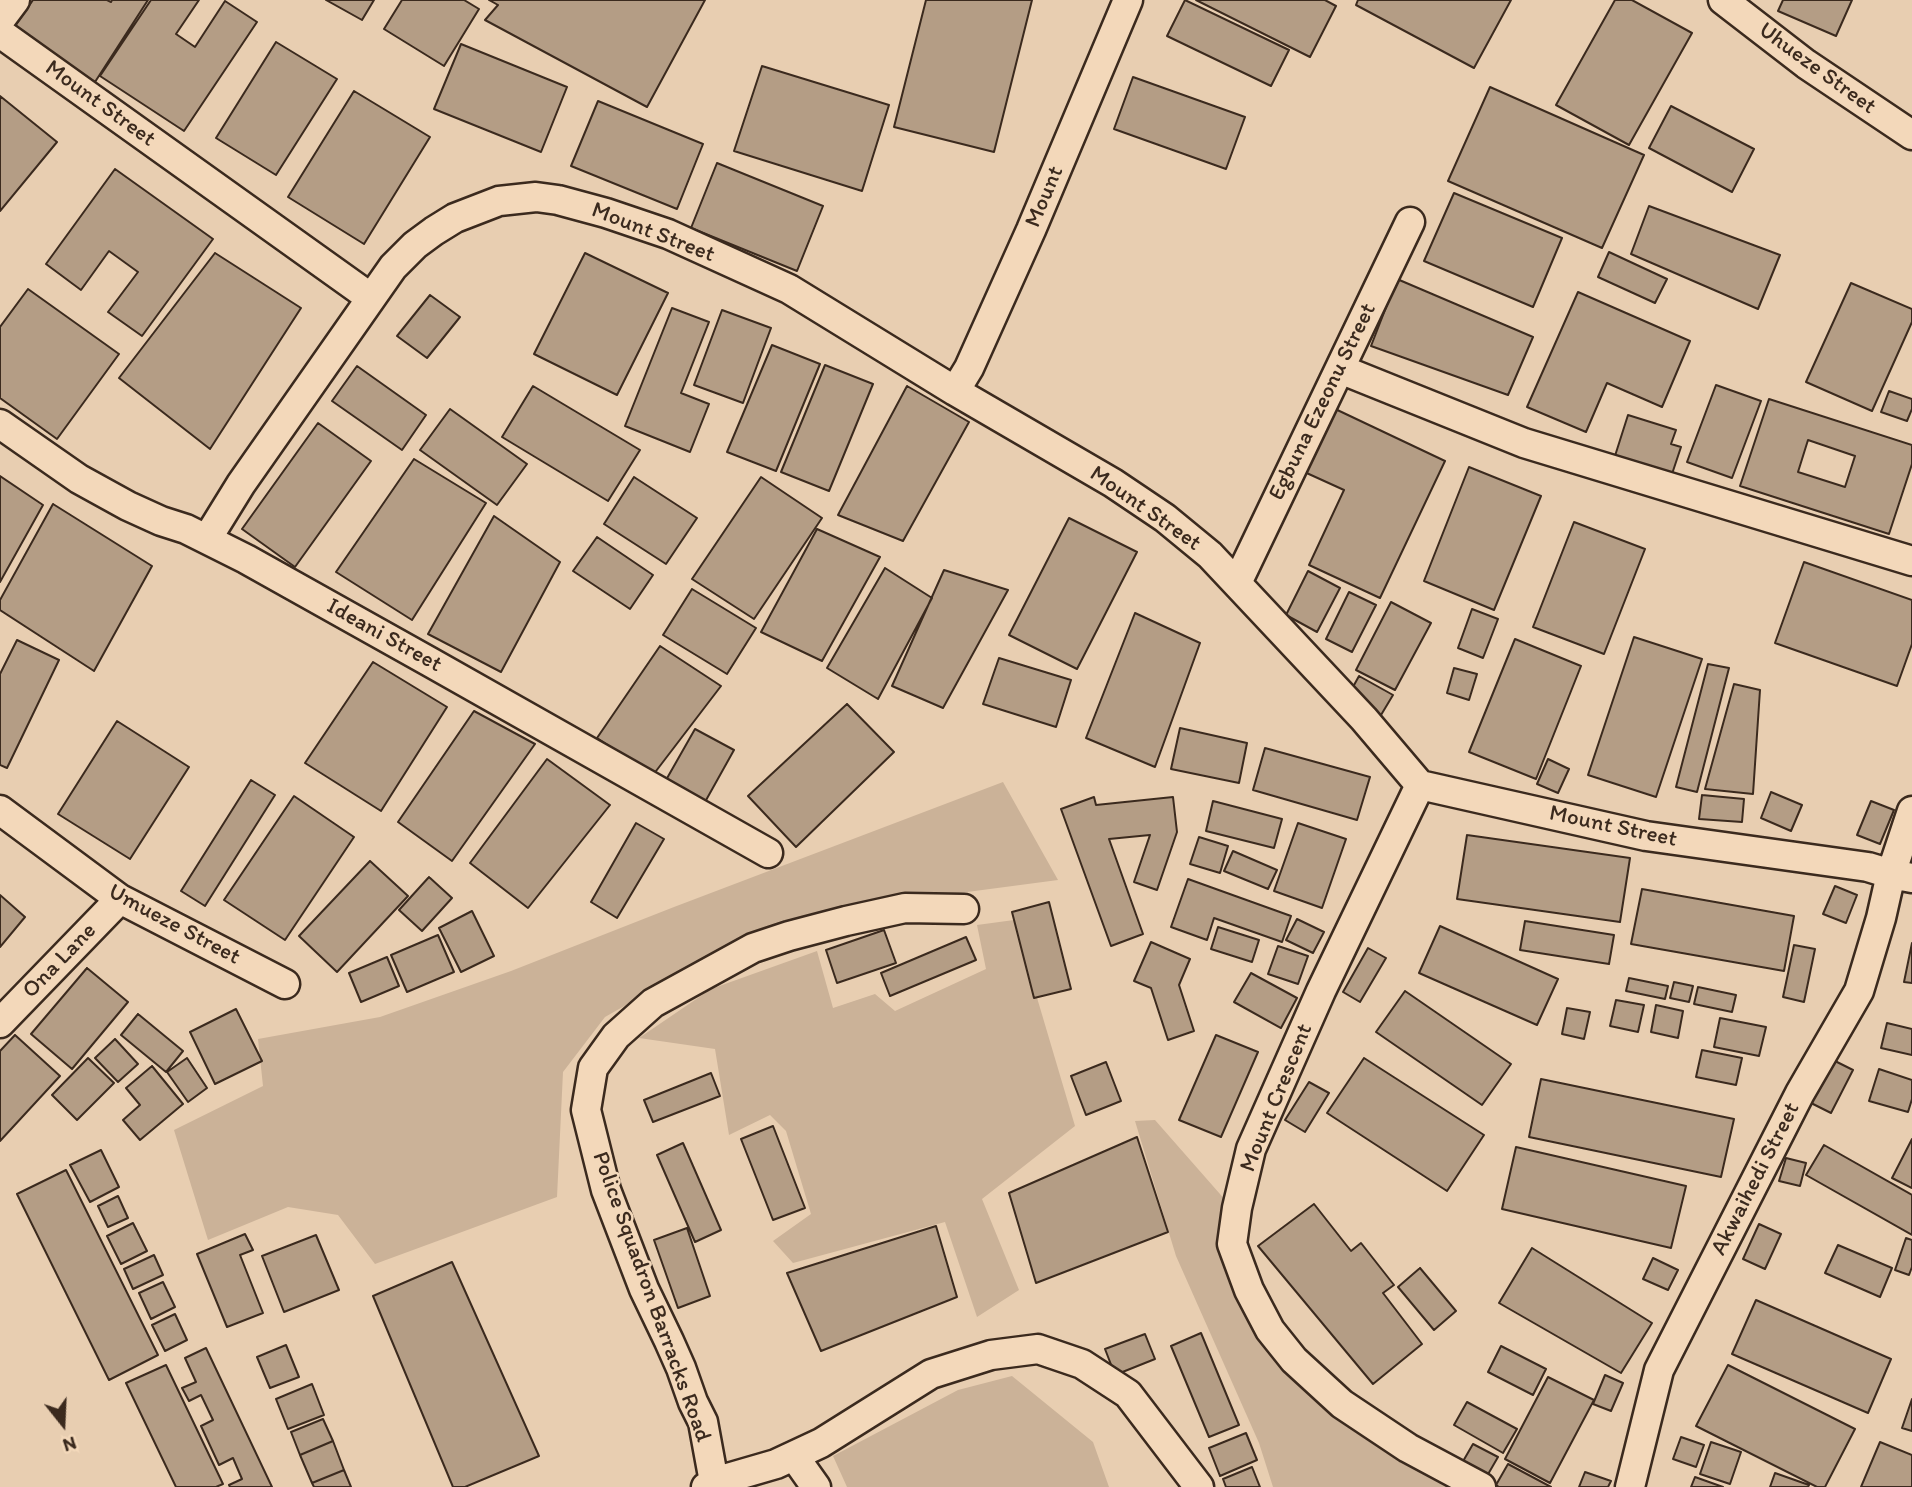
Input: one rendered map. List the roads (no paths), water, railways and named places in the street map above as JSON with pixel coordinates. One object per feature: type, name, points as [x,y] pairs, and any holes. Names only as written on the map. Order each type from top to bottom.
[{"type":"street","points":[[0,20],[15,0]]},
{"type":"street","name":"Mount","points":[[955,391],[969,368],[1031,230],[1128,0]]},
{"type":"street","name":"Uhueze Street","points":[[1723,0],[1807,64],[1912,135]]},
{"type":"street","name":"Mount Street","points":[[0,33],[370,298]]},
{"type":"street","name":"Mount Street","points":[[207,539],[241,484],[370,298],[393,267],[415,245],[455,218],[499,201],[536,197],[558,200],[668,234],[789,289],[955,391],[1113,483],[1165,518],[1210,555],[1237,583],[1364,719],[1420,785],[1646,836],[1868,867],[1901,876]]},
{"type":"street","name":"Egbuna Ezeonu Street","points":[[1237,583],[1410,222]]},
{"type":"street","points":[[1340,369],[1524,443],[1912,561]]},
{"type":"street","name":"Ideani Street","points":[[0,424],[79,479],[128,506],[207,539],[768,853]]},
{"type":"street","name":"Mount Crescent","points":[[1420,785],[1321,991],[1251,1149],[1237,1208],[1232,1244],[1249,1290],[1270,1331],[1294,1360],[1342,1404],[1408,1448],[1480,1487]]},
{"type":"street","name":"Umueze Street","points":[[0,810],[120,899],[285,984]]},
{"type":"street","name":"Akwaihedi Street","points":[[1630,1487],[1659,1370],[1800,1093],[1859,991],[1881,918],[1901,876],[1912,811]]},
{"type":"street","name":"Ona Lane","points":[[0,1023],[120,899]]},
{"type":"street","name":"Police Squadron Barracks Road","points":[[964,909],[905,908],[834,924],[753,948],[653,1003],[616,1036],[593,1068],[586,1110],[606,1190],[644,1289],[703,1422],[710,1485],[794,1457],[854,1424],[931,1374],[991,1355],[1038,1349],[1082,1364],[1128,1394],[1199,1487]]},
{"type":"street","points":[[794,1457],[816,1487]]}]
